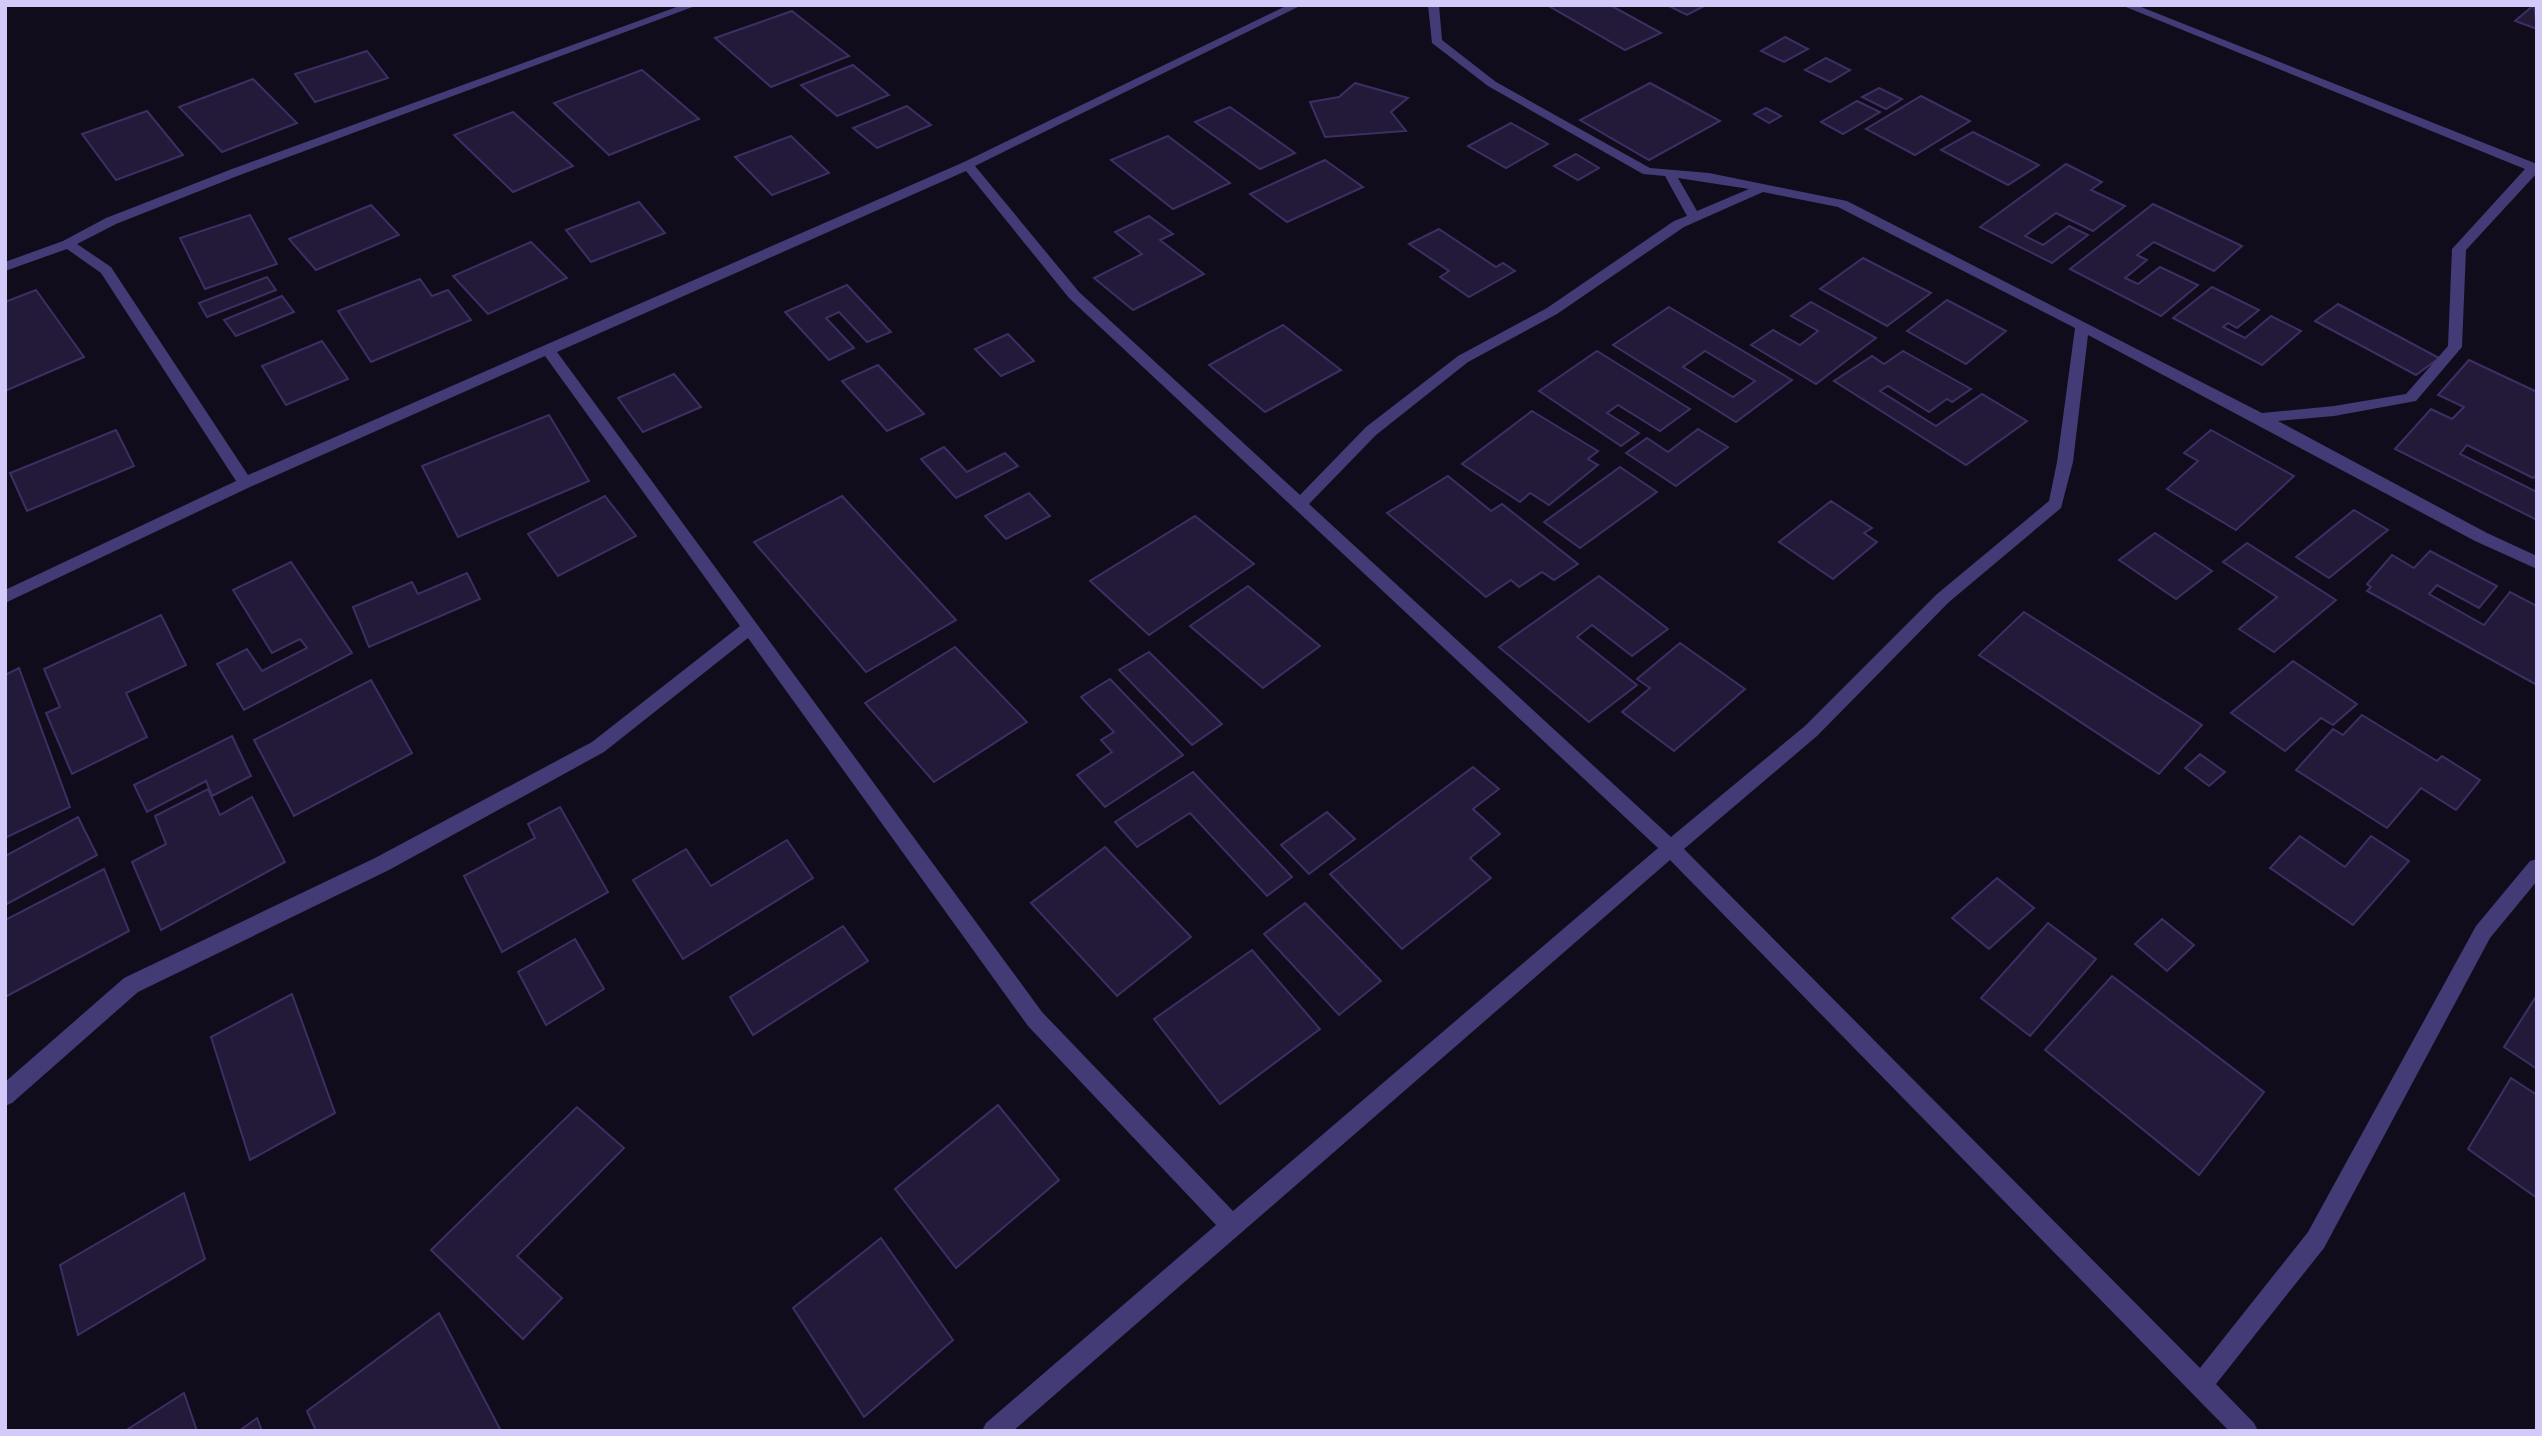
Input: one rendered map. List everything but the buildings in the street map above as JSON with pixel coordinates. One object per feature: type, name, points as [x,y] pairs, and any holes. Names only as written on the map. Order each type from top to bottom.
[{"type":"street","points":[[5,267],[68,244],[111,222],[236,172],[693,5]]},
{"type":"street","points":[[5,597],[245,483],[968,165],[1297,5]]},
{"type":"street","points":[[1433,5],[1436,41],[1493,84],[1647,171],[1761,188],[1842,204],[2260,418],[2481,537],[2537,563]]},
{"type":"street","points":[[2126,5],[2535,168],[2459,249],[2455,347],[2411,398],[2334,411],[2260,418]]},
{"type":"street","points":[[968,165],[1074,295],[1671,848],[2246,1431]]},
{"type":"street","points":[[1670,173],[1694,217]]},
{"type":"street","points":[[1300,504],[1371,430],[1464,359],[1552,310],[1679,224],[1761,188]]},
{"type":"street","points":[[68,244],[106,270],[245,483]]},
{"type":"street","points":[[994,1431],[1671,848],[1811,731],[1943,598],[2056,504],[2065,462],[2082,326]]},
{"type":"street","points":[[548,350],[1035,1019],[1232,1226]]},
{"type":"street","points":[[5,1096],[131,985],[382,864],[598,747],[751,626]]},
{"type":"street","points":[[2201,1385],[2316,1240],[2483,932],[2537,867]]}]
